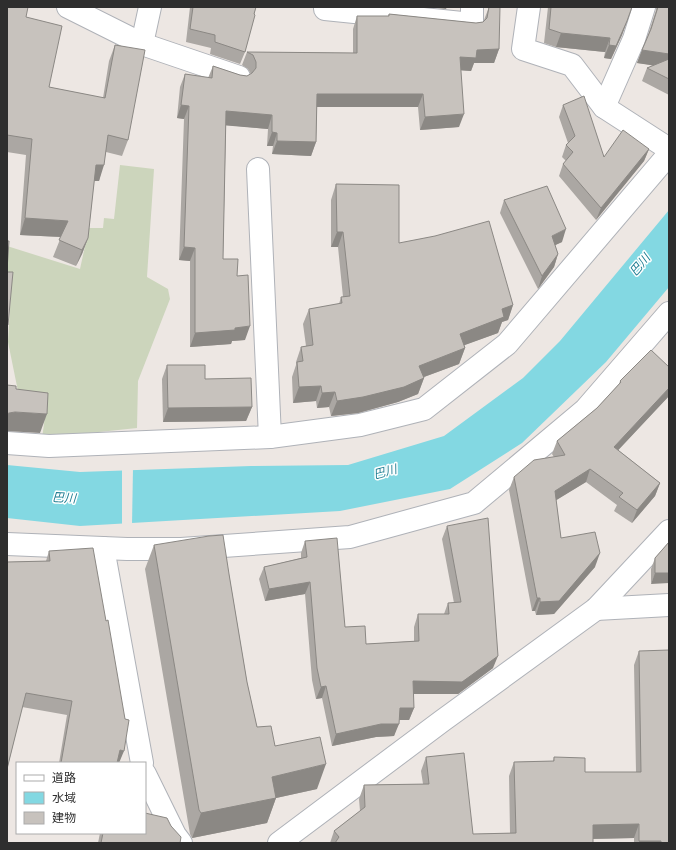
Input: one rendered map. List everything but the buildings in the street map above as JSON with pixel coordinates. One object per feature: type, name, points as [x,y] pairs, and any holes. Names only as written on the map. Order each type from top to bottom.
[{"type":"street","points":[[68,7],[142,44],[240,77]]},
{"type":"street","points":[[142,44],[150,7]]},
{"type":"street","points":[[325,9],[472,24],[472,7]]},
{"type":"street","points":[[529,7],[523,49],[572,65],[604,107],[669,149]]},
{"type":"street","points":[[604,107],[634,39],[644,7]]},
{"type":"street","points":[[7,443],[49,446],[270,437],[360,425],[424,409],[507,344],[669,154]]},
{"type":"street","points":[[258,169],[270,437]]},
{"type":"street","points":[[7,544],[103,548],[181,549],[350,537],[474,503],[585,410],[669,313]]},
{"type":"street","points":[[279,843],[442,720],[596,609],[669,531]]},
{"type":"street","points":[[103,548],[142,762]]},
{"type":"street","points":[[596,609],[669,605]]},
{"type":"street","points":[[146,776],[175,835],[181,843]]},
{"type":"green space","points":[[120,165],[154,169],[147,277],[168,289],[170,299],[138,381],[137,428],[42,438],[46,410],[21,406],[8,342],[11,290],[7,289],[7,246],[80,269],[89,228],[103,228],[104,218],[114,219]]},
{"type":"water","name":"巴川","points":[[669,210],[669,287],[606,362],[522,443],[450,489],[340,511],[80,526],[7,518],[7,465],[80,472],[251,466],[348,465],[444,436],[523,378],[560,341]]},
{"type":"pier","points":[[122,468],[133,468],[132,525],[122,525]]}]
